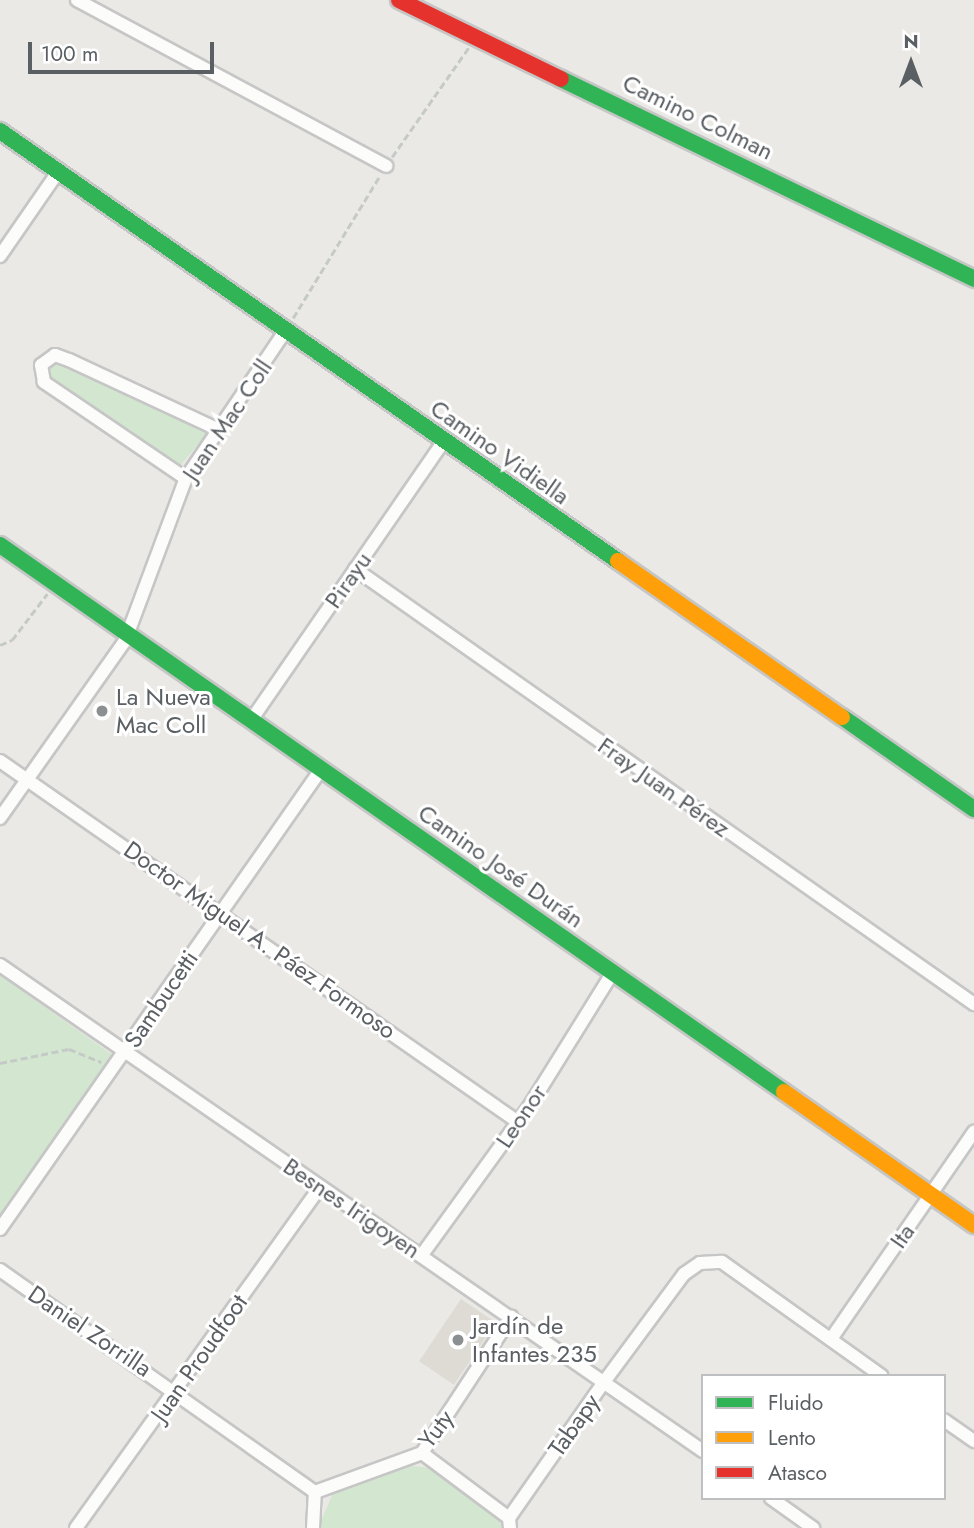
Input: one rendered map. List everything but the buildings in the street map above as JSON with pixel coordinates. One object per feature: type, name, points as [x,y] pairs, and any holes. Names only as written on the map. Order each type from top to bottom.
[{"type":"street","points":[[77,0],[386,166]]},
{"type":"street","name":"Camino Colman","points":[[399,0],[479,33],[974,279]]},
{"type":"street","name":"Camino Vidiella","points":[[0,131],[974,809]]},
{"type":"street","points":[[0,256],[58,172]]},
{"type":"street","name":"Juan Mac Coll","points":[[0,818],[128,634],[185,478],[285,331]]},
{"type":"street","points":[[185,478],[44,382],[41,365],[55,355],[69,360],[219,430]]},
{"type":"street","name":"Pirayu","points":[[252,719],[444,441]]},
{"type":"street","name":"Camino José Durán","points":[[0,545],[974,1225]]},
{"type":"street","name":"Fray Juan Pérez","points":[[355,569],[974,1004]]},
{"type":"street","name":"Doctor Miguel A. Páez Formoso","points":[[0,761],[219,911],[518,1122]]},
{"type":"street","name":"Sambucetti","points":[[0,1229],[126,1051],[219,911],[322,768]]},
{"type":"street","name":"Besnes Irigoyen","points":[[0,965],[701,1450]]},
{"type":"street","name":"Leonor","points":[[421,1256],[518,1122],[613,972]]},
{"type":"street","name":"Ita","points":[[831,1339],[974,1132]]},
{"type":"street","name":"Juan Proudfoot","points":[[76,1528],[320,1187]]},
{"type":"street","name":"Tabapy","points":[[510,1523],[604,1382],[684,1274],[702,1263],[722,1262],[831,1339]]},
{"type":"street","name":"Daniel Zorrilla","points":[[0,1270],[177,1390],[315,1492]]},
{"type":"street","name":"Yuty","points":[[315,1492],[422,1452],[511,1317]]},
{"type":"street","points":[[831,1339],[879,1374]]},
{"type":"street","points":[[946,1421],[974,1441]]},
{"type":"street","points":[[422,1452],[510,1523]]},
{"type":"street","points":[[313,1528],[315,1492]]},
{"type":"street","points":[[774,1500],[813,1528]]},
{"type":"path","name":"Juan Mac Coll","points":[[285,331],[386,166],[479,33]]},
{"type":"path","points":[[0,645],[12,640],[55,583]]},
{"type":"path","points":[[0,1063],[69,1049],[112,1070]]},
{"type":"shaded area","name":"Jardín de Infantes 235","points":[[461,1299],[496,1322],[454,1385],[419,1361]]},
{"type":"green space","points":[[57,360],[204,428],[206,435],[179,467],[49,380],[46,369]]},
{"type":"green space","points":[[0,975],[114,1056],[0,1223]]},
{"type":"green space","points":[[403,1465],[431,1468],[496,1516],[503,1528],[318,1528],[333,1493]]},
{"type":"traffic: fast","points":[[561,79],[974,279]]},
{"type":"traffic: fast","points":[[0,131],[618,561]]},
{"type":"traffic: fast","points":[[0,545],[784,1092]]},
{"type":"traffic: fast","points":[[842,717],[974,809]]},
{"type":"traffic: slow","points":[[618,561],[842,717]]},
{"type":"traffic: slow","points":[[784,1092],[974,1225]]},
{"type":"traffic: jam","points":[[399,0],[561,79]]},
{"type":"place","name":"La Nueva Mac Coll","points":[[102,711]]},
{"type":"place","name":"Jardín de Infantes 235","points":[[458,1340]]}]
